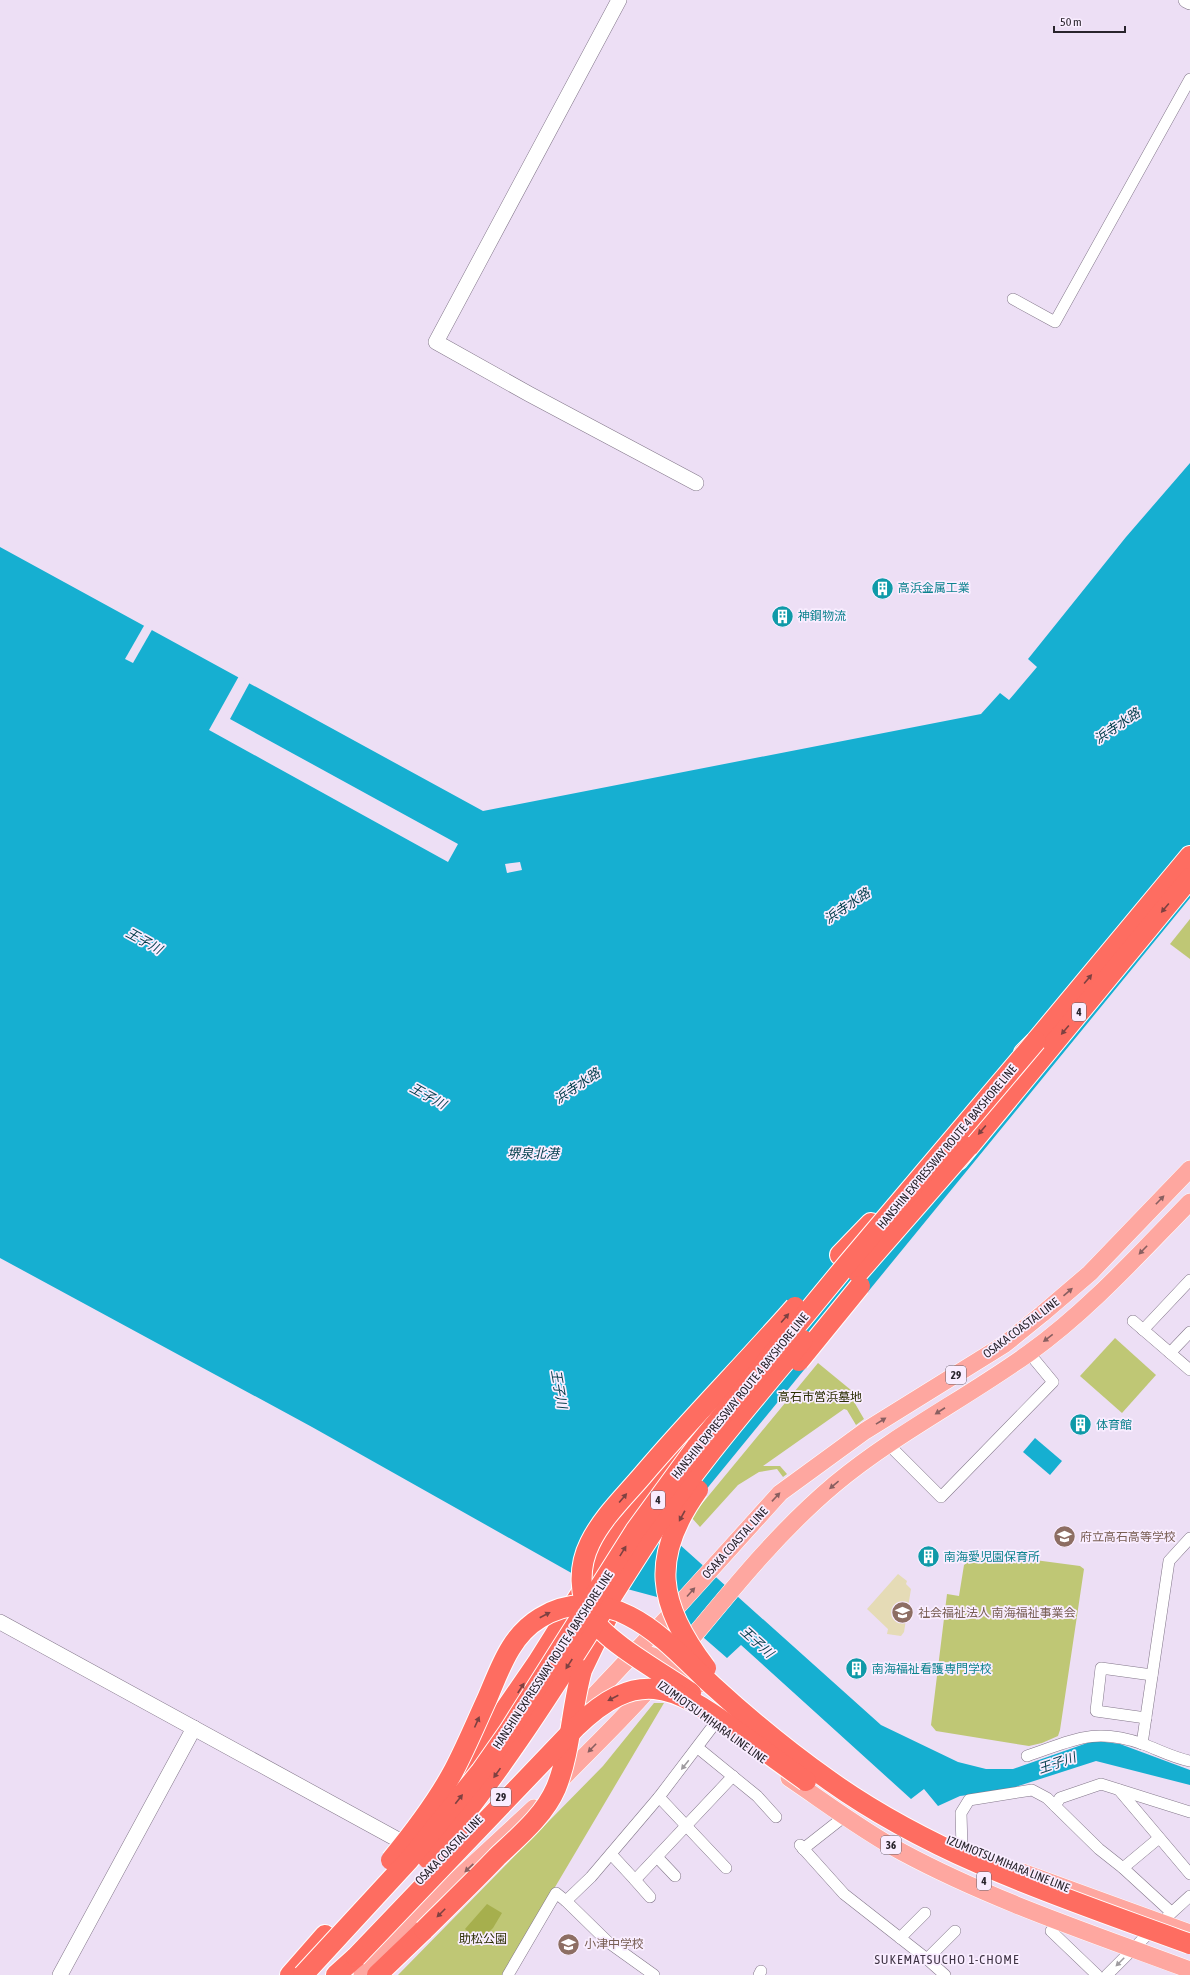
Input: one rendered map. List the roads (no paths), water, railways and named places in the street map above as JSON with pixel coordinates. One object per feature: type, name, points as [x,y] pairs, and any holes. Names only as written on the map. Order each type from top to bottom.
[{"type":"highway","name":"HANSHIN EXPRESSWAY ROUTE 4 BAYSHORE LINE","points":[[304,1975],[409,1860],[481,1770],[509,1731],[636,1532],[697,1446],[848,1263],[1190,856]]},
{"type":"highway","name":"HANSHIN EXPRESSWAY ROUTE 4 BAYSHORE LINE","points":[[321,1975],[419,1869],[458,1824],[492,1779],[574,1657],[649,1537],[720,1441],[852,1279],[968,1147],[1190,878]]},
{"type":"highway","points":[[409,1845],[516,1696],[633,1510],[682,1442],[766,1340],[840,1255],[895,1199],[1020,1056],[1036,1041]]},
{"type":"highway","points":[[798,1767],[718,1682],[685,1638],[672,1613],[668,1599],[665,1573],[670,1545],[681,1518],[694,1496],[722,1457],[860,1286],[968,1147]]},
{"type":"highway","points":[[766,1340],[677,1436],[602,1523],[589,1543],[585,1554],[582,1565],[582,1588],[584,1600],[591,1615],[607,1635],[798,1767]]},
{"type":"highway","points":[[377,1975],[526,1829],[547,1804],[555,1789],[565,1757],[582,1670],[608,1617],[679,1495]]},
{"type":"highway","points":[[290,1975],[408,1840],[452,1773],[509,1648],[528,1626],[552,1611],[578,1605],[593,1605],[616,1610],[629,1616],[656,1634],[753,1721],[798,1767]]},
{"type":"highway","points":[[336,1975],[356,1957],[576,1727],[599,1706],[621,1694],[644,1689],[666,1691],[686,1697],[798,1767]]},
{"type":"highway","name":"4","points":[[798,1767],[948,1851],[1019,1881],[1190,1944]]},
{"type":"highway","name":"4","points":[[798,1767],[872,1825],[941,1862],[1014,1893],[1190,1958]]},
{"type":"main road","name":"OSAKA COASTAL LINE","points":[[330,1975],[501,1797],[669,1616],[780,1493],[865,1431],[1004,1344],[1090,1273],[1190,1170]]},
{"type":"main road","name":"OSAKA COASTAL LINE","points":[[362,1975],[440,1895],[525,1816],[655,1682],[734,1587],[799,1517],[835,1484],[888,1444],[1029,1353],[1061,1328],[1105,1288],[1190,1202]]},
{"type":"main road","name":"IZUMIOTSU MIHARA LINE LINE","points":[[636,1650],[671,1662],[822,1770],[898,1817],[962,1848],[1015,1869],[1166,1917],[1190,1932]]},
{"type":"main road","name":"IZUMIOTSU MIHARA LINE LINE","points":[[636,1650],[655,1682],[716,1722],[752,1752],[844,1816],[902,1852],[974,1887],[1190,1970]]},
{"type":"main road","points":[[304,1975],[332,1933],[409,1845]]},
{"type":"street","points":[[619,0],[436,342],[529,394],[696,483]]},
{"type":"street","points":[[1186,0],[1190,2]]},
{"type":"street","points":[[1013,299],[1055,322],[1190,79]]},
{"type":"street","points":[[1143,1330],[1190,1280]]},
{"type":"street","points":[[1134,1321],[1190,1370]]},
{"type":"street","points":[[1170,1353],[1190,1332]]},
{"type":"street","points":[[888,1444],[942,1497],[1053,1382],[1029,1353]]},
{"type":"street","points":[[1142,1744],[1169,1562],[1190,1538]]},
{"type":"street","points":[[0,1622],[409,1845],[437,1863]]},
{"type":"street","points":[[1146,1718],[1096,1711],[1101,1668],[1152,1675]]},
{"type":"street","points":[[566,1901],[591,1877],[659,1797],[698,1748],[716,1722]]},
{"type":"street","points":[[60,1975],[194,1728]]},
{"type":"street","points":[[1027,1756],[1087,1736],[1115,1736],[1190,1761]]},
{"type":"street","points":[[698,1748],[757,1796],[776,1817]]},
{"type":"street","points":[[636,1880],[733,1776]]},
{"type":"street","points":[[1055,1806],[1060,1798],[1101,1784],[1190,1812]]},
{"type":"street","points":[[962,1848],[961,1813],[969,1800],[1032,1790],[1047,1798],[1099,1849],[1123,1868],[1166,1917]]},
{"type":"street","points":[[1119,1790],[1190,1874]]},
{"type":"street","points":[[659,1797],[726,1868]]},
{"type":"street","points":[[844,1816],[802,1847],[844,1894],[927,1959],[945,1975]]},
{"type":"street","points":[[1123,1868],[1159,1838]]},
{"type":"street","points":[[611,1854],[650,1897]]},
{"type":"street","points":[[657,1857],[675,1876]]},
{"type":"street","points":[[508,1975],[556,1894],[566,1901],[608,1942],[654,1975]]},
{"type":"street","points":[[1107,1975],[1166,1917],[1190,1896]]},
{"type":"street","points":[[900,1938],[925,1913]]},
{"type":"street","points":[[927,1959],[955,1931]]},
{"type":"street","points":[[1051,1931],[1097,1975]]},
{"type":"water","name":"堺泉北港","points":[[1190,463],[1190,898],[669,1535],[881,1725],[958,1762],[986,1769],[1013,1769],[1090,1742],[1105,1742],[1120,1744],[1190,1770],[1190,1785],[1096,1761],[1003,1791],[960,1796],[938,1806],[924,1789],[911,1799],[741,1645],[727,1658],[657,1597],[575,1575],[312,1427],[0,1258],[0,547],[483,811],[981,714],[1000,693],[1009,700],[1037,667],[1028,659],[1126,537]]},
{"type":"water","points":[[1035,1438],[1062,1461],[1050,1475],[1023,1452]]},
{"type":"place","name":"高浜金属工業","points":[[882,588]]},
{"type":"place","name":"神鋼物流","points":[[783,616]]},
{"type":"place","name":"体育館","points":[[1081,1425]]},
{"type":"place","name":"府立高石高等学校","points":[[1065,1537]]},
{"type":"place","name":"南海愛児園保育所","points":[[929,1557]]},
{"type":"place","name":"社会福祉法人 南海福祉事業会","points":[[902,1613]]},
{"type":"place","name":"南海福祉看護専門学校","points":[[857,1669]]},
{"type":"place","name":"小津中学校","points":[[568,1944]]},
{"type":"district","name":"SUKEMATSUCHO 1-CHOME","points":[[947,1959]]},
{"type":"water label","name":"浜寺水路","points":[[1117,726]]},
{"type":"water label","name":"浜寺水路","points":[[847,906]]},
{"type":"water label","name":"王子川","points":[[144,941]]},
{"type":"water label","name":"浜寺水路","points":[[577,1086]]},
{"type":"water label","name":"王子川","points":[[428,1096]]},
{"type":"water label","name":"王子川","points":[[559,1389]]},
{"type":"water label","name":"王子川","points":[[757,1642]]},
{"type":"water label","name":"王子川","points":[[1057,1763]]},
{"type":"park label","name":"高石市営浜墓地","points":[[820,1397]]},
{"type":"park label","name":"助松公園","points":[[483,1939]]}]
